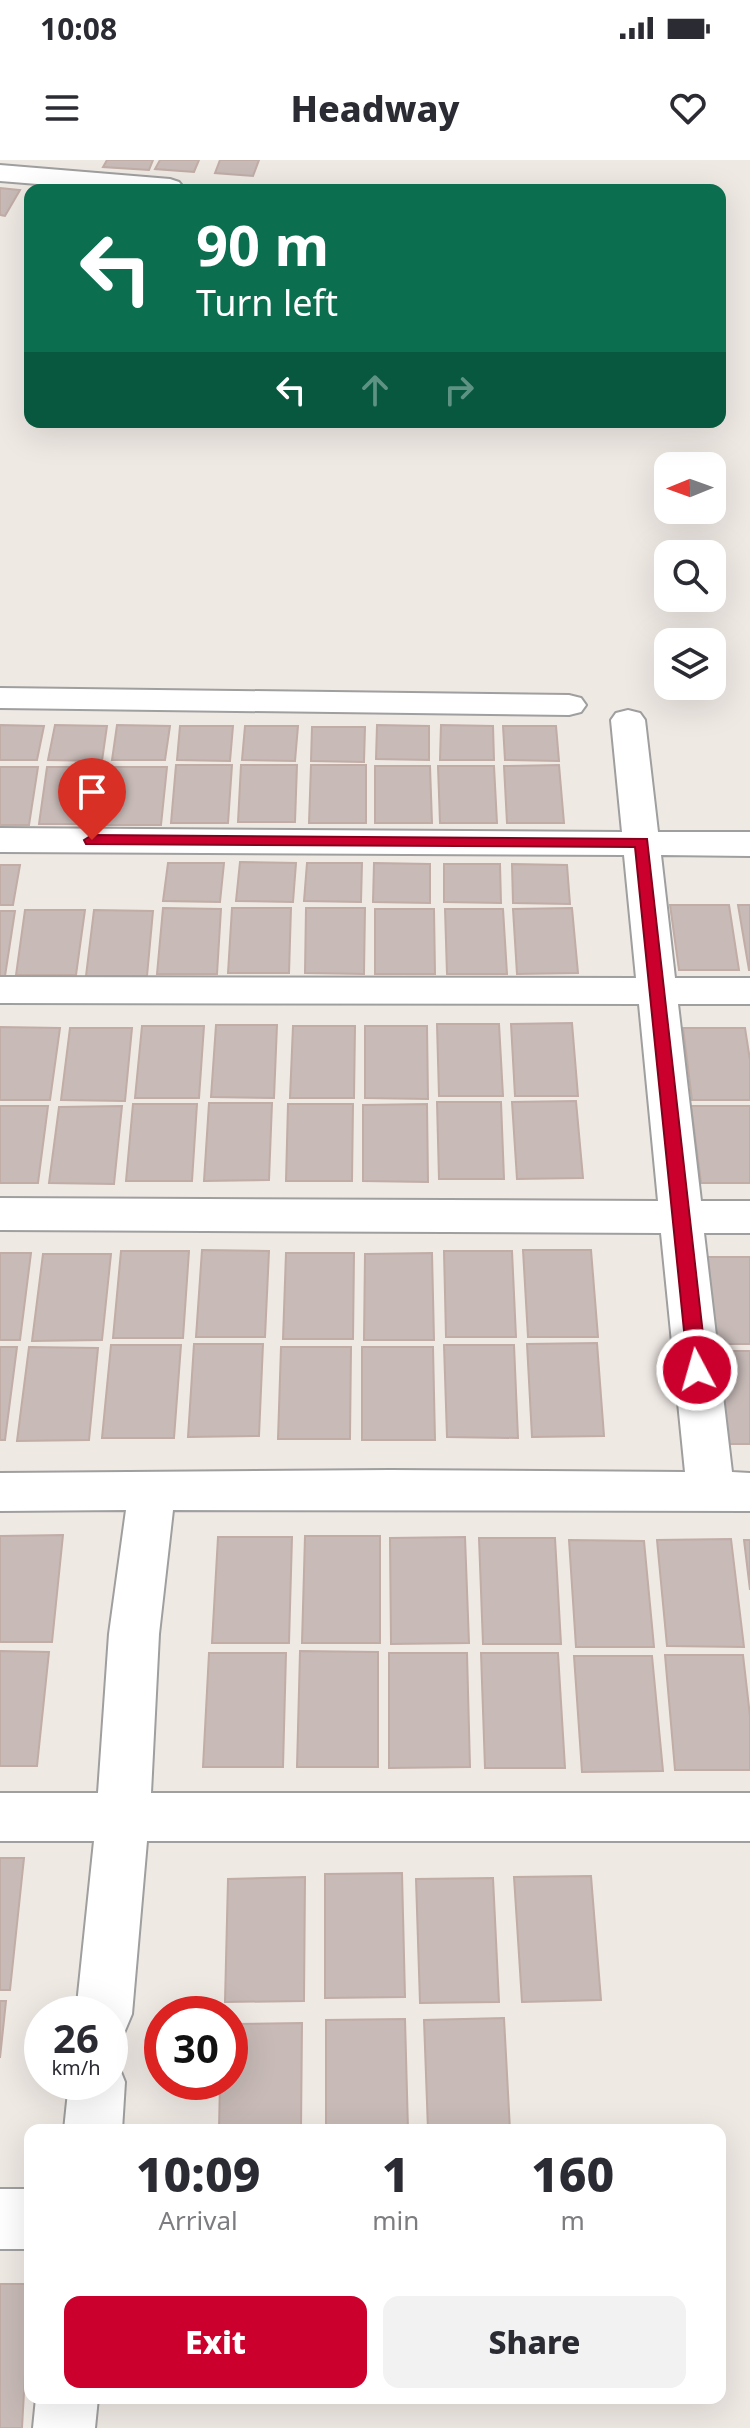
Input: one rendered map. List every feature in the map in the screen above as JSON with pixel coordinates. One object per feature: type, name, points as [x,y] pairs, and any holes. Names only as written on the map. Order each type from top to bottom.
[{"type":"street","points":[[0,173],[134,184]]},
{"type":"street","points":[[0,698],[569,705]]},
{"type":"street","points":[[0,1492],[538,1489],[730,1493],[681,1216],[628,720]]},
{"type":"street","points":[[0,840],[750,844]]},
{"type":"street","points":[[0,990],[750,991]]},
{"type":"street","points":[[0,1214],[750,1217]]},
{"type":"street","points":[[106,1996],[123,1817],[134,1634],[152,1491]]},
{"type":"street","points":[[0,1817],[750,1817]]},
{"type":"street","points":[[94,2124],[96,2100]]},
{"type":"street","points":[[0,2219],[24,2219]]},
{"type":"street","points":[[64,2428],[66,2404]]},
{"type":"building","points":[[107,160],[153,160],[149,170],[103,167]]},
{"type":"building","points":[[160,160],[199,160],[194,172],[155,169]]},
{"type":"building","points":[[220,160],[259,160],[253,176],[215,173]]},
{"type":"building","points":[[0,188],[20,190],[5,216],[0,215]]},
{"type":"building","points":[[0,725],[44,726],[37,760],[0,760]]},
{"type":"building","points":[[55,725],[107,726],[102,761],[48,760]]},
{"type":"building","points":[[117,725],[170,726],[165,760],[112,760]]},
{"type":"building","points":[[377,725],[429,726],[429,760],[376,759]]},
{"type":"building","points":[[441,725],[493,726],[494,760],[440,760]]},
{"type":"building","points":[[180,726],[233,726],[230,761],[177,760]]},
{"type":"building","points":[[245,726],[298,726],[295,761],[242,760]]},
{"type":"building","points":[[503,726],[556,726],[559,761],[505,760]]},
{"type":"building","points":[[312,727],[365,727],[364,762],[311,761]]},
{"type":"building","points":[[176,765],[232,765],[228,823],[171,823]]},
{"type":"building","points":[[241,765],[297,765],[295,822],[238,822]]},
{"type":"building","points":[[311,765],[366,765],[366,823],[309,823]]},
{"type":"building","points":[[559,765],[564,823],[507,823],[504,766]]},
{"type":"building","points":[[375,766],[430,766],[432,823],[375,823]]},
{"type":"building","points":[[438,766],[494,766],[497,823],[440,823]]},
{"type":"building","points":[[0,767],[38,767],[29,825],[0,825]]},
{"type":"building","points":[[47,767],[103,767],[95,824],[39,824]]},
{"type":"building","points":[[111,767],[167,767],[161,825],[105,825]]},
{"type":"building","points":[[240,862],[296,863],[293,902],[236,901]]},
{"type":"building","points":[[168,863],[224,863],[220,902],[163,901]]},
{"type":"building","points":[[307,863],[362,863],[361,902],[304,901]]},
{"type":"building","points":[[374,863],[430,864],[430,903],[373,902]]},
{"type":"building","points":[[444,864],[500,864],[501,903],[444,902]]},
{"type":"building","points":[[512,864],[567,865],[570,904],[513,903]]},
{"type":"building","points":[[0,865],[20,865],[13,905],[0,905]]},
{"type":"building","points":[[670,905],[729,905],[739,970],[679,970]]},
{"type":"building","points":[[738,905],[750,905],[750,970],[749,970]]},
{"type":"building","points":[[163,908],[221,909],[217,974],[157,974]]},
{"type":"building","points":[[232,908],[291,908],[289,973],[228,973]]},
{"type":"building","points":[[306,908],[365,908],[364,974],[305,973]]},
{"type":"building","points":[[572,908],[578,973],[517,974],[513,909]]},
{"type":"building","points":[[375,909],[434,909],[435,974],[375,974]]},
{"type":"building","points":[[445,909],[503,909],[507,974],[447,974]]},
{"type":"building","points":[[25,910],[85,910],[76,975],[16,975]]},
{"type":"building","points":[[94,910],[153,911],[147,976],[86,976]]},
{"type":"building","points":[[0,911],[15,911],[5,976],[0,976]]},
{"type":"building","points":[[572,1023],[578,1096],[515,1096],[511,1024]]},
{"type":"building","points":[[437,1024],[499,1024],[503,1096],[439,1096]]},
{"type":"building","points":[[216,1025],[277,1025],[274,1098],[211,1097]]},
{"type":"building","points":[[142,1026],[204,1026],[199,1098],[135,1098]]},
{"type":"building","points":[[293,1026],[355,1026],[354,1098],[290,1098]]},
{"type":"building","points":[[365,1026],[427,1026],[428,1099],[365,1098]]},
{"type":"building","points":[[0,1027],[60,1028],[50,1100],[0,1100]]},
{"type":"building","points":[[70,1028],[132,1028],[125,1101],[61,1100]]},
{"type":"building","points":[[683,1028],[745,1028],[750,1060],[750,1100],[692,1100]]},
{"type":"building","points":[[576,1101],[583,1178],[517,1179],[512,1102]]},
{"type":"building","points":[[437,1102],[501,1102],[504,1179],[439,1179]]},
{"type":"building","points":[[209,1103],[272,1103],[269,1180],[204,1181]]},
{"type":"building","points":[[133,1104],[197,1104],[192,1181],[126,1181]]},
{"type":"building","points":[[288,1104],[353,1104],[352,1181],[286,1181]]},
{"type":"building","points":[[427,1104],[428,1182],[363,1181],[363,1105]]},
{"type":"building","points":[[0,1106],[48,1106],[38,1183],[0,1183]]},
{"type":"building","points":[[122,1106],[114,1184],[49,1183],[59,1107]]},
{"type":"building","points":[[691,1106],[750,1106],[750,1183],[701,1183]]},
{"type":"building","points":[[202,1250],[269,1251],[265,1337],[196,1337]]},
{"type":"building","points":[[523,1250],[591,1250],[598,1337],[528,1337]]},
{"type":"building","points":[[121,1251],[189,1251],[183,1338],[113,1338]]},
{"type":"building","points":[[444,1251],[512,1251],[516,1337],[446,1337]]},
{"type":"building","points":[[0,1253],[31,1253],[20,1340],[0,1340]]},
{"type":"building","points":[[286,1253],[354,1253],[353,1339],[283,1339]]},
{"type":"building","points":[[432,1253],[434,1340],[364,1340],[365,1254]]},
{"type":"building","points":[[43,1254],[111,1254],[102,1340],[32,1341]]},
{"type":"building","points":[[703,1257],[750,1257],[750,1344],[714,1344]]},
{"type":"building","points":[[597,1343],[604,1436],[532,1437],[527,1344]]},
{"type":"building","points":[[194,1344],[263,1344],[259,1436],[188,1437]]},
{"type":"building","points":[[111,1345],[181,1345],[174,1438],[102,1438]]},
{"type":"building","points":[[444,1345],[514,1345],[518,1438],[447,1437]]},
{"type":"building","points":[[0,1347],[17,1347],[5,1440],[0,1440]]},
{"type":"building","points":[[29,1347],[98,1348],[89,1440],[17,1441]]},
{"type":"building","points":[[281,1347],[351,1347],[350,1439],[278,1439]]},
{"type":"building","points":[[362,1347],[433,1347],[435,1440],[362,1440]]},
{"type":"building","points":[[713,1351],[750,1351],[750,1444],[725,1444]]},
{"type":"building","points":[[63,1535],[52,1642],[0,1642],[0,1536]]},
{"type":"building","points":[[305,1536],[380,1536],[380,1643],[302,1643]]},
{"type":"building","points":[[218,1537],[292,1537],[289,1643],[212,1643]]},
{"type":"building","points":[[465,1537],[469,1643],[391,1644],[390,1538]]},
{"type":"building","points":[[479,1538],[555,1538],[561,1644],[483,1644]]},
{"type":"building","points":[[731,1539],[744,1647],[667,1646],[657,1540]]},
{"type":"building","points":[[569,1540],[644,1541],[654,1647],[576,1647]]},
{"type":"building","points":[[744,1540],[750,1540],[750,1590]]},
{"type":"building","points":[[0,1651],[49,1652],[37,1766],[0,1766]]},
{"type":"building","points":[[300,1651],[378,1652],[378,1767],[297,1767]]},
{"type":"building","points":[[209,1653],[286,1653],[283,1767],[203,1767]]},
{"type":"building","points":[[389,1653],[467,1653],[470,1767],[389,1768]]},
{"type":"building","points":[[481,1653],[558,1653],[565,1768],[485,1768]]},
{"type":"building","points":[[665,1655],[743,1655],[750,1716],[750,1770],[675,1770]]},
{"type":"building","points":[[574,1656],[652,1656],[663,1771],[582,1772]]},
{"type":"building","points":[[0,1858],[24,1858],[10,1990],[0,1990]]},
{"type":"building","points":[[402,1873],[405,1997],[325,1998],[325,1874]]},
{"type":"building","points":[[591,1876],[601,2000],[522,2002],[514,1877]]},
{"type":"building","points":[[305,1877],[304,2001],[248,2002],[248,1996],[225,1996],[228,1879]]},
{"type":"building","points":[[493,1878],[499,2002],[420,2003],[416,1879]]},
{"type":"building","points":[[0,2001],[6,2001],[0,2058]]},
{"type":"building","points":[[504,2018],[510,2124],[428,2124],[424,2020]]},
{"type":"building","points":[[405,2019],[408,2124],[326,2124],[326,2020]]},
{"type":"building","points":[[302,2023],[301,2124],[219,2124],[220,2100],[248,2100],[248,2024]]},
{"type":"building","points":[[0,2284],[24,2284],[22,2428],[0,2428]]},
{"type":"route","points":[[92,840],[642,843],[697,1370]]}]
